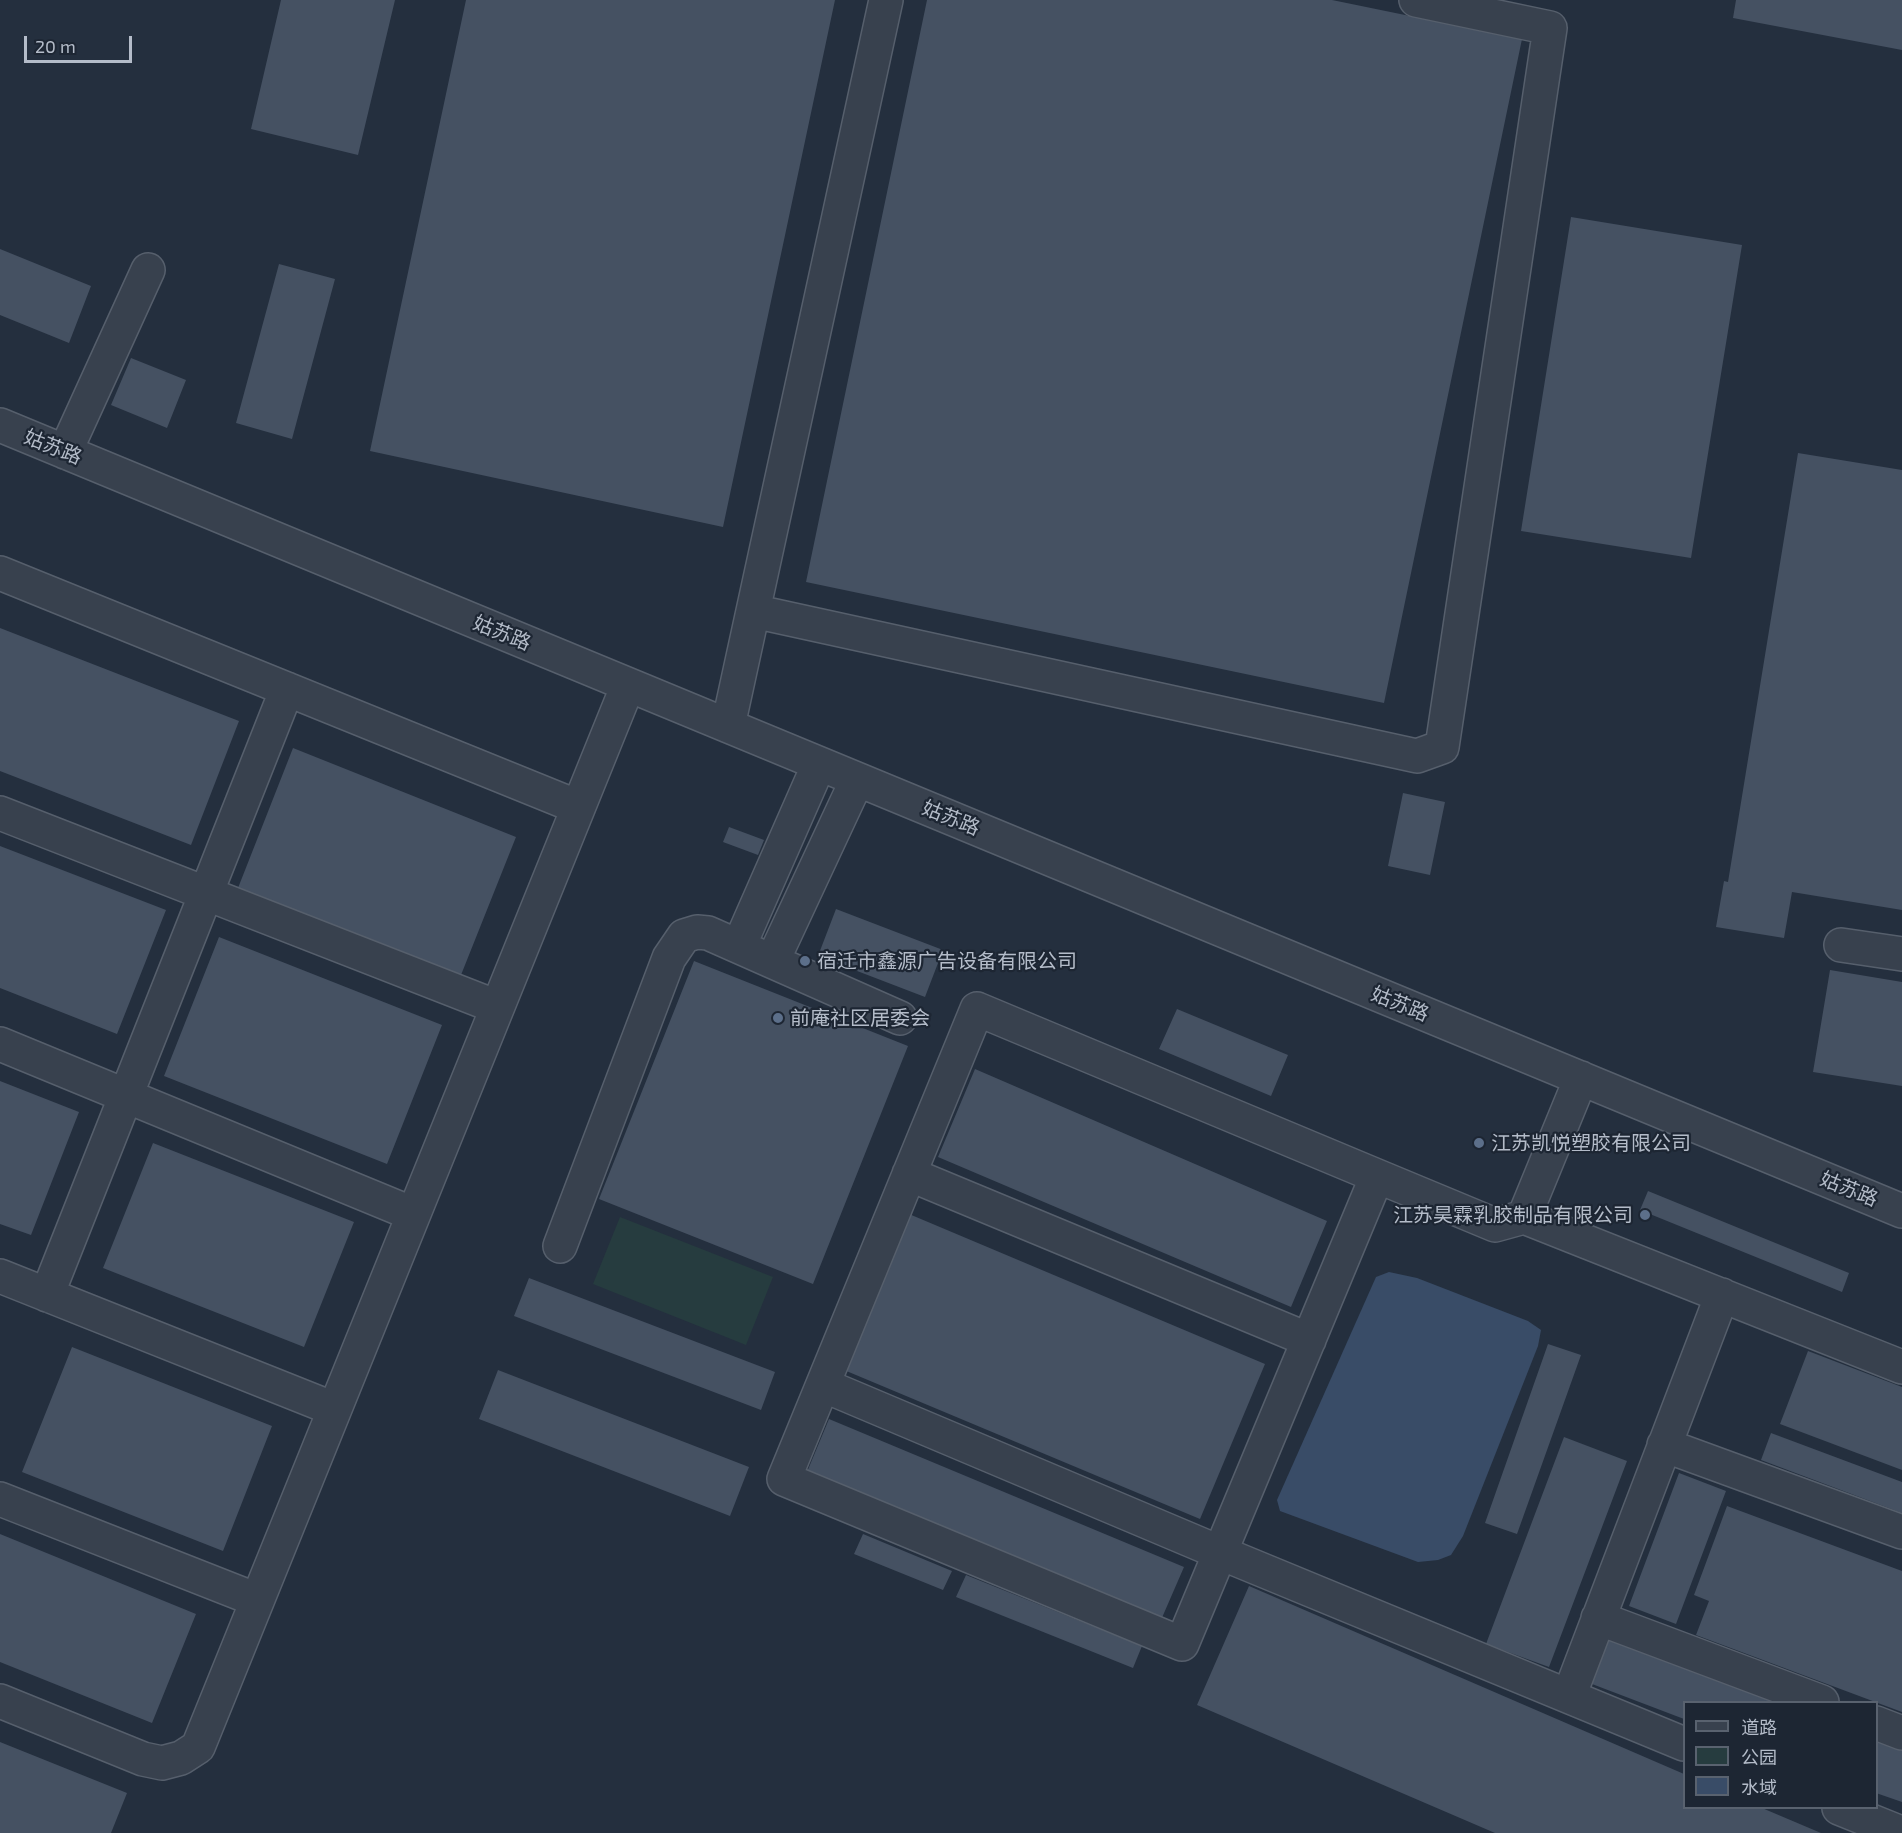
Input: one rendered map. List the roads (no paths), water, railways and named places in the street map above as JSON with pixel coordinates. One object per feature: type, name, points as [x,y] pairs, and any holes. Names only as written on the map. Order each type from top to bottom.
[{"type":"street","points":[[728,726],[886,0]]},
{"type":"street","points":[[753,611],[1417,756],[1442,747],[1550,28],[1416,0]]},
{"type":"street","points":[[65,452],[148,270]]},
{"type":"street","name":"姑苏路","points":[[0,426],[1902,1211]]},
{"type":"street","points":[[0,573],[578,807]]},
{"type":"street","points":[[0,1701],[142,1759],[162,1763],[182,1758],[198,1747],[628,685]]},
{"type":"street","points":[[47,1295],[287,689]]},
{"type":"street","points":[[739,946],[819,764]]},
{"type":"street","points":[[772,960],[857,780]]},
{"type":"street","points":[[0,813],[497,1007]]},
{"type":"street","points":[[560,1246],[676,946],[684,936],[697,932],[739,946],[900,1018]]},
{"type":"street","points":[[1841,945],[1902,954]]},
{"type":"street","points":[[1377,1176],[1182,1644],[784,1479],[977,1009],[1377,1176],[1494,1225],[1524,1217],[1902,1366]]},
{"type":"street","points":[[0,1044],[413,1214]]},
{"type":"street","points":[[1524,1217],[1581,1078]]},
{"type":"street","points":[[909,1174],[1309,1340]]},
{"type":"street","points":[[0,1276],[334,1409]]},
{"type":"street","points":[[1569,1696],[1722,1295]]},
{"type":"street","points":[[823,1385],[1221,1553],[1683,1744]]},
{"type":"street","points":[[1664,1445],[1902,1532]]},
{"type":"street","points":[[0,1499],[257,1600]]},
{"type":"street","points":[[1598,1618],[1819,1701]]},
{"type":"street","points":[[1878,1724],[1902,1732]]},
{"type":"street","points":[[1841,1809],[1901,1833]]},
{"type":"water","points":[[1389,1272],[1417,1278],[1528,1321],[1541,1330],[1538,1346],[1463,1536],[1451,1555],[1438,1560],[1418,1562],[1280,1511],[1277,1500],[1376,1277]]},
{"type":"place","name":"宿迁市鑫源广告设备有限公司","points":[[805,961]]},
{"type":"place","name":"前庵社区居委会","points":[[778,1018]]},
{"type":"place","name":"江苏凯悦塑胶有限公司","points":[[1479,1143]]},
{"type":"place","name":"江苏昊霖乳胶制品有限公司","points":[[1645,1215]]}]
